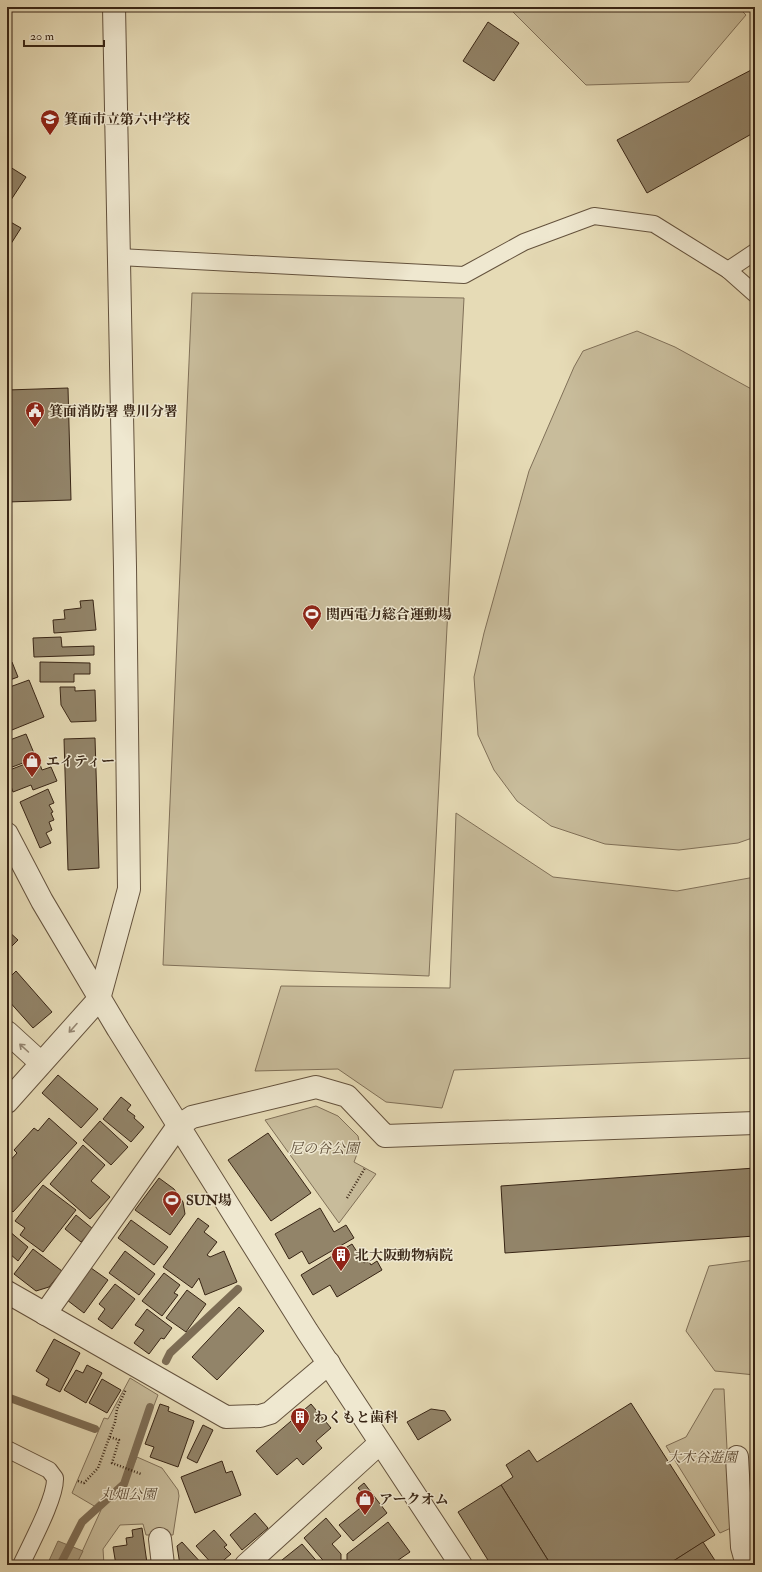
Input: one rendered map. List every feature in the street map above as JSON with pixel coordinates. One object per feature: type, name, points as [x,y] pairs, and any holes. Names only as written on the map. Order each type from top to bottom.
[{"type":"street","points":[[7,1102],[100,999],[129,889],[114,7]]},
{"type":"street","points":[[7,834],[42,901],[178,1126],[329,1363],[461,1565]]},
{"type":"street","points":[[7,1032],[42,1063]]},
{"type":"street","points":[[45,1314],[178,1126],[192,1117],[316,1087],[347,1096],[385,1136],[755,1123]]},
{"type":"street","points":[[7,1292],[222,1416],[260,1416],[270,1413],[329,1363]]},
{"type":"street","points":[[254,1563],[380,1442]]},
{"type":"street","points":[[737,1457],[742,1547],[747,1565]]},
{"type":"street","points":[[160,1539],[163,1565]]},
{"type":"lane","points":[[119,257],[464,275],[524,242],[594,216],[654,224],[728,270],[755,294]]},
{"type":"lane","points":[[728,270],[755,252]]},
{"type":"lane","points":[[7,1449],[49,1470],[55,1478],[53,1491],[47,1508],[21,1565]]},
{"type":"path","points":[[347,1198],[365,1168]]},
{"type":"path","points":[[78,1481],[84,1483],[98,1468],[115,1422],[117,1409],[136,1367]]},
{"type":"path","points":[[110,1436],[119,1440],[112,1463],[141,1474]]},
{"type":"green space","points":[[508,7],[738,7],[746,15],[689,82],[586,85]]},
{"type":"green space","name":"関西電力総合運動場","points":[[192,293],[464,298],[429,976],[163,965]]},
{"type":"green space","name":"関西電力総合運動場","points":[[637,331],[675,347],[755,391],[755,837],[738,843],[679,850],[605,844],[551,826],[517,801],[494,770],[478,735],[474,677],[484,633],[529,471],[574,367],[583,351]]},
{"type":"green space","points":[[456,813],[553,877],[677,891],[755,877],[755,1058],[454,1070],[442,1108],[386,1102],[338,1069],[255,1071],[281,986],[450,988]]},
{"type":"green space","name":"尼の谷公園","points":[[316,1106],[338,1116],[358,1136],[360,1146],[354,1162],[376,1174],[339,1223],[265,1120]]},
{"type":"green space","points":[[755,1260],[755,1375],[715,1371],[686,1331],[709,1266]]},
{"type":"green space","name":"丸畑公園","points":[[130,1378],[158,1395],[153,1408],[148,1407],[128,1462],[134,1464],[137,1457],[162,1468],[178,1490],[179,1496],[173,1535],[146,1535],[143,1524],[120,1525],[103,1549],[104,1565],[76,1565],[101,1510],[72,1493],[104,1418],[108,1419]]},
{"type":"green space","name":"大木谷遊園","points":[[714,1389],[724,1389],[731,1528],[720,1533],[666,1446],[686,1437]]},
{"type":"shaded area","points":[[58,1541],[83,1551],[76,1565],[47,1565]]},
{"type":"building","points":[[488,22],[519,43],[494,81],[463,61]]},
{"type":"building","points":[[755,68],[755,132],[647,193],[617,140]]},
{"type":"building","points":[[7,165],[26,177],[7,206]]},
{"type":"building","points":[[7,220],[21,228],[7,250]]},
{"type":"building","points":[[68,388],[71,500],[7,502],[7,390]]},
{"type":"building","points":[[93,600],[96,630],[54,633],[53,620],[65,619],[64,610],[81,608],[80,601]]},
{"type":"building","points":[[61,637],[62,647],[94,646],[94,655],[34,657],[33,638]]},
{"type":"building","points":[[12,662],[18,677],[7,681],[7,664]]},
{"type":"building","points":[[40,662],[90,663],[90,674],[74,674],[74,682],[40,682]]},
{"type":"building","points":[[29,680],[44,717],[7,732],[7,688]]},
{"type":"building","points":[[60,687],[75,687],[75,691],[95,690],[96,721],[71,722],[61,705]]},
{"type":"building","points":[[26,734],[36,758],[7,769],[7,741]]},
{"type":"building","points":[[95,738],[99,868],[68,870],[64,739]]},
{"type":"building","name":"エイティー","points":[[38,759],[42,770],[51,767],[57,781],[33,790],[31,785],[13,792],[7,771]]},
{"type":"building","points":[[48,789],[54,803],[49,805],[53,812],[51,813],[54,820],[49,822],[52,830],[46,833],[51,843],[40,848],[20,802]]},
{"type":"building","points":[[7,930],[18,940],[7,951]]},
{"type":"building","points":[[16,971],[52,1012],[33,1028],[7,999],[7,980]]},
{"type":"building","points":[[7,1052],[12,1057],[7,1063]]},
{"type":"building","points":[[58,1075],[98,1109],[81,1128],[42,1093]]},
{"type":"building","points":[[121,1097],[131,1105],[127,1110],[135,1116],[134,1118],[144,1127],[131,1142],[103,1119]]},
{"type":"building","points":[[49,1118],[77,1143],[13,1212],[7,1207],[7,1164],[17,1153],[14,1150],[34,1128],[38,1131]]},
{"type":"building","points":[[100,1121],[128,1147],[111,1165],[83,1140]]},
{"type":"building","points":[[268,1133],[311,1193],[271,1221],[228,1160]]},
{"type":"building","points":[[83,1145],[105,1165],[91,1181],[110,1197],[90,1219],[50,1184]]},
{"type":"building","points":[[755,1168],[755,1236],[505,1253],[501,1186]]},
{"type":"building","points":[[159,1178],[174,1189],[183,1202],[185,1214],[170,1235],[135,1210]]},
{"type":"building","points":[[43,1185],[76,1210],[43,1252],[20,1235],[25,1228],[15,1221]]},
{"type":"building","points":[[320,1208],[334,1232],[346,1225],[354,1238],[309,1264],[302,1251],[289,1259],[275,1234]]},
{"type":"building","points":[[76,1215],[93,1229],[81,1242],[65,1229]]},
{"type":"building","points":[[198,1218],[209,1226],[204,1232],[217,1242],[207,1255],[210,1257],[224,1251],[237,1282],[205,1295],[199,1278],[192,1288],[163,1267]]},
{"type":"building","points":[[131,1220],[168,1247],[154,1265],[118,1238]]},
{"type":"building","points":[[9,1231],[28,1247],[18,1261],[10,1254],[7,1259],[7,1233]]},
{"type":"building","name":"北大阪動物病院","points":[[352,1244],[364,1263],[368,1260],[371,1265],[377,1261],[382,1270],[337,1297],[330,1285],[313,1295],[301,1275]]},
{"type":"building","points":[[33,1249],[62,1271],[49,1287],[36,1291],[14,1274]]},
{"type":"building","points":[[125,1251],[155,1274],[139,1295],[109,1273]]},
{"type":"building","points":[[91,1268],[108,1280],[84,1313],[67,1300]]},
{"type":"building","points":[[164,1273],[180,1285],[174,1293],[178,1295],[162,1316],[142,1301]]},
{"type":"building","points":[[115,1284],[135,1299],[112,1329],[98,1319],[105,1309],[99,1304]]},
{"type":"building","points":[[187,1290],[206,1304],[186,1332],[166,1318]]},
{"type":"building","points":[[239,1307],[264,1331],[217,1380],[192,1357]]},
{"type":"building","points":[[147,1309],[172,1328],[164,1339],[161,1338],[149,1354],[134,1343],[144,1330],[135,1325]]},
{"type":"building","points":[[54,1339],[80,1353],[60,1392],[46,1385],[49,1379],[36,1371]]},
{"type":"building","points":[[87,1365],[102,1373],[86,1403],[64,1390],[76,1370],[83,1373]]},
{"type":"building","points":[[102,1379],[121,1390],[107,1413],[89,1403]]},
{"type":"building","points":[[631,1403],[715,1535],[667,1565],[551,1565],[501,1485],[513,1477],[506,1465],[529,1450],[537,1462]]},
{"type":"building","points":[[160,1404],[169,1407],[168,1411],[194,1421],[178,1467],[150,1457],[154,1447],[145,1444]]},
{"type":"building","name":"わくもと歯科","points":[[311,1404],[331,1428],[316,1441],[322,1448],[303,1465],[297,1458],[277,1475],[256,1451]]},
{"type":"building","points":[[431,1409],[445,1411],[451,1420],[418,1440],[407,1422]]},
{"type":"building","points":[[203,1425],[213,1430],[197,1463],[187,1458]]},
{"type":"building","points":[[222,1461],[226,1473],[232,1471],[241,1495],[195,1513],[181,1477]]},
{"type":"building","points":[[364,1483],[387,1513],[353,1541],[339,1525],[369,1501],[358,1488]]},
{"type":"building","points":[[501,1485],[551,1565],[491,1565],[458,1512]]},
{"type":"building","points":[[255,1513],[268,1528],[242,1550],[230,1535]]},
{"type":"building","points":[[326,1518],[341,1536],[332,1544],[341,1554],[341,1562],[338,1565],[327,1565],[304,1538]]},
{"type":"building","points":[[388,1522],[410,1552],[391,1565],[347,1565],[347,1554]]},
{"type":"building","points":[[142,1528],[147,1563],[116,1565],[113,1547],[127,1545],[126,1538],[133,1537],[132,1530]]},
{"type":"building","points":[[214,1530],[227,1545],[224,1547],[231,1554],[218,1565],[213,1565],[196,1546]]},
{"type":"building","points":[[182,1542],[203,1565],[180,1565],[177,1546]]},
{"type":"building","points":[[703,1542],[718,1565],[667,1565]]},
{"type":"building","points":[[302,1544],[320,1565],[277,1564]]},
{"type":"waterway","points":[[166,1361],[170,1353],[238,1289]]},
{"type":"waterway","points":[[7,1397],[95,1429]]},
{"type":"waterway","points":[[60,1565],[82,1522],[124,1484],[150,1407]]},
{"type":"place","name":"箕面市立第六中学校","points":[[50,136]]},
{"type":"place","name":"箕面消防署 豊川分署","points":[[35,428]]},
{"type":"place","name":"関西電力総合運動場","points":[[312,631]]},
{"type":"place","name":"エイティー","points":[[32,778]]},
{"type":"place","name":"SUN場","points":[[172,1217]]},
{"type":"place","name":"北大阪動物病院","points":[[341,1272]]},
{"type":"place","name":"わくもと歯科","points":[[300,1434]]},
{"type":"place","name":"アークオム","points":[[365,1516]]}]
